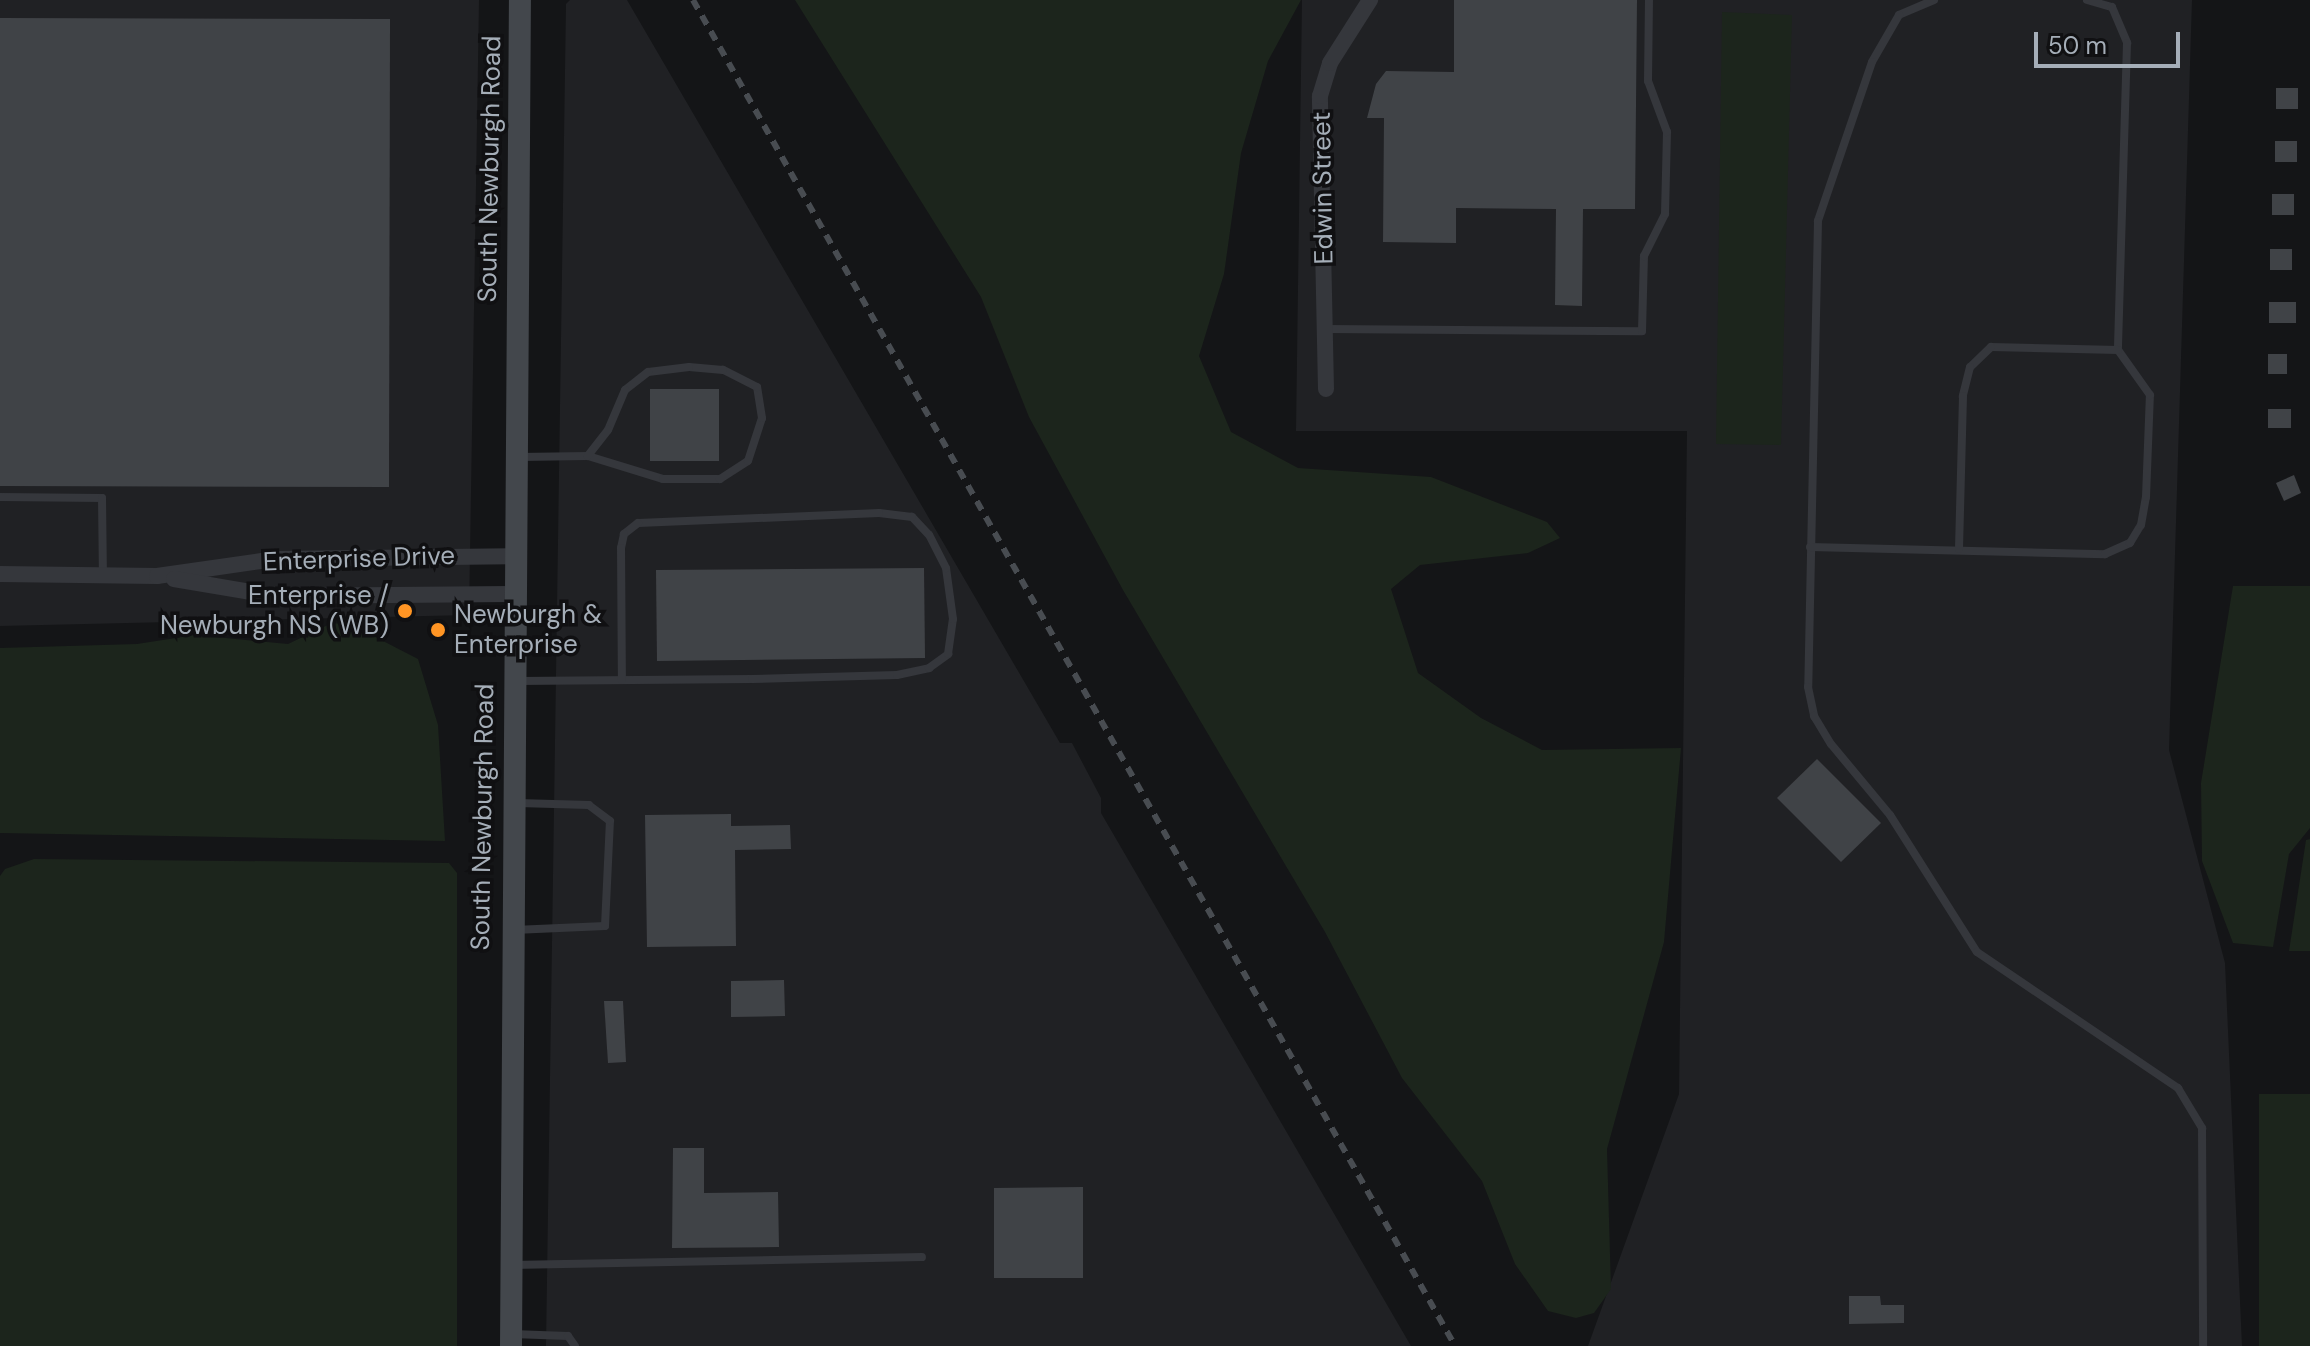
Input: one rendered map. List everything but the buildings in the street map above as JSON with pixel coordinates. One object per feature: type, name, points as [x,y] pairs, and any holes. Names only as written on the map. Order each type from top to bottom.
[{"type":"main road","name":"South Newburgh Road","points":[[511,1340],[510,930],[520,0]]},
{"type":"street","name":"Edwin Street","points":[[1326,389],[1320,96],[1330,63],[1370,0]]},
{"type":"street","name":"Enterprise Drive","points":[[0,574],[157,576],[275,559],[514,556]]},
{"type":"street","name":"Enterprise Drive","points":[[157,576],[275,596],[514,594]]},
{"type":"lane","points":[[1326,329],[1642,331],[1644,256],[1665,214],[1667,132],[1648,81],[1649,0]]},
{"type":"lane","points":[[1934,0],[1899,15],[1872,62],[1818,221],[1808,687],[1814,716],[1831,744],[1890,815],[1977,952],[2178,1088],[2202,1128],[2203,1346]]},
{"type":"lane","points":[[1810,547],[2105,554],[2130,543],[2141,525],[2146,497],[2150,395],[2118,350],[2127,43],[2112,7],[2087,0]]},
{"type":"lane","points":[[1959,549],[1963,396],[1970,367],[1991,347],[2118,350]]},
{"type":"lane","points":[[515,457],[588,456],[663,479],[720,479],[748,461],[762,418],[757,387],[723,370],[689,367],[648,372],[625,390],[608,430],[588,456]]},
{"type":"lane","points":[[0,497],[102,498],[103,576]]},
{"type":"lane","points":[[513,681],[622,680],[897,675],[929,668],[948,654],[952,631],[946,568],[929,535],[912,517],[879,513],[638,523],[624,534],[621,548],[622,680]]},
{"type":"lane","points":[[510,930],[605,926],[610,821],[589,805],[513,803]]},
{"type":"lane","points":[[511,1265],[922,1257]]},
{"type":"lane","points":[[511,1340],[568,1336],[575,1346]]},
{"type":"shaded area","points":[[0,0],[479,0],[469,615],[0,626]]},
{"type":"shaded area","points":[[570,0],[627,0],[1060,743],[1072,743],[1101,798],[1101,813],[1411,1346],[546,1346],[566,4]]},
{"type":"shaded area","points":[[795,0],[1301,0],[1268,61],[1241,153],[1224,274],[1199,356],[1231,432],[1298,468],[1431,477],[1547,522],[1560,538],[1528,553],[1420,565],[1391,589],[1418,673],[1481,718],[1542,750],[1681,748],[1664,942],[1607,1149],[1611,1289],[1594,1313],[1576,1318],[1548,1311],[1515,1264],[1482,1181],[1402,1078],[1325,932],[1123,590],[1029,417],[981,297]]},
{"type":"shaded area","points":[[1302,0],[2192,0],[2169,750],[2225,963],[2242,1346],[1588,1346],[1679,1094],[1687,431],[1296,431]]},
{"type":"shaded area","points":[[1722,12],[1792,15],[1781,445],[1716,444]]},
{"type":"shaded area","points":[[2233,586],[2310,586],[2310,828],[2289,854],[2273,947],[2233,943],[2202,861],[2201,783]]},
{"type":"shaded area","points":[[332,623],[352,625],[418,659],[438,725],[445,841],[0,833],[0,648],[137,644],[195,635],[288,644]]},
{"type":"shaded area","points":[[2310,839],[2310,951],[2289,951],[2306,840]]},
{"type":"shaded area","points":[[34,859],[449,863],[457,873],[457,1346],[0,1346],[0,876],[5,869]]},
{"type":"shaded area","points":[[2259,1094],[2310,1094],[2310,1346],[2259,1346]]},
{"type":"railway","points":[[693,0],[1455,1346]]},
{"type":"place","name":"Enterprise / Newburgh NS (WB)","points":[[405,611]]},
{"type":"place","name":"Newburgh & Enterprise","points":[[438,630]]}]
